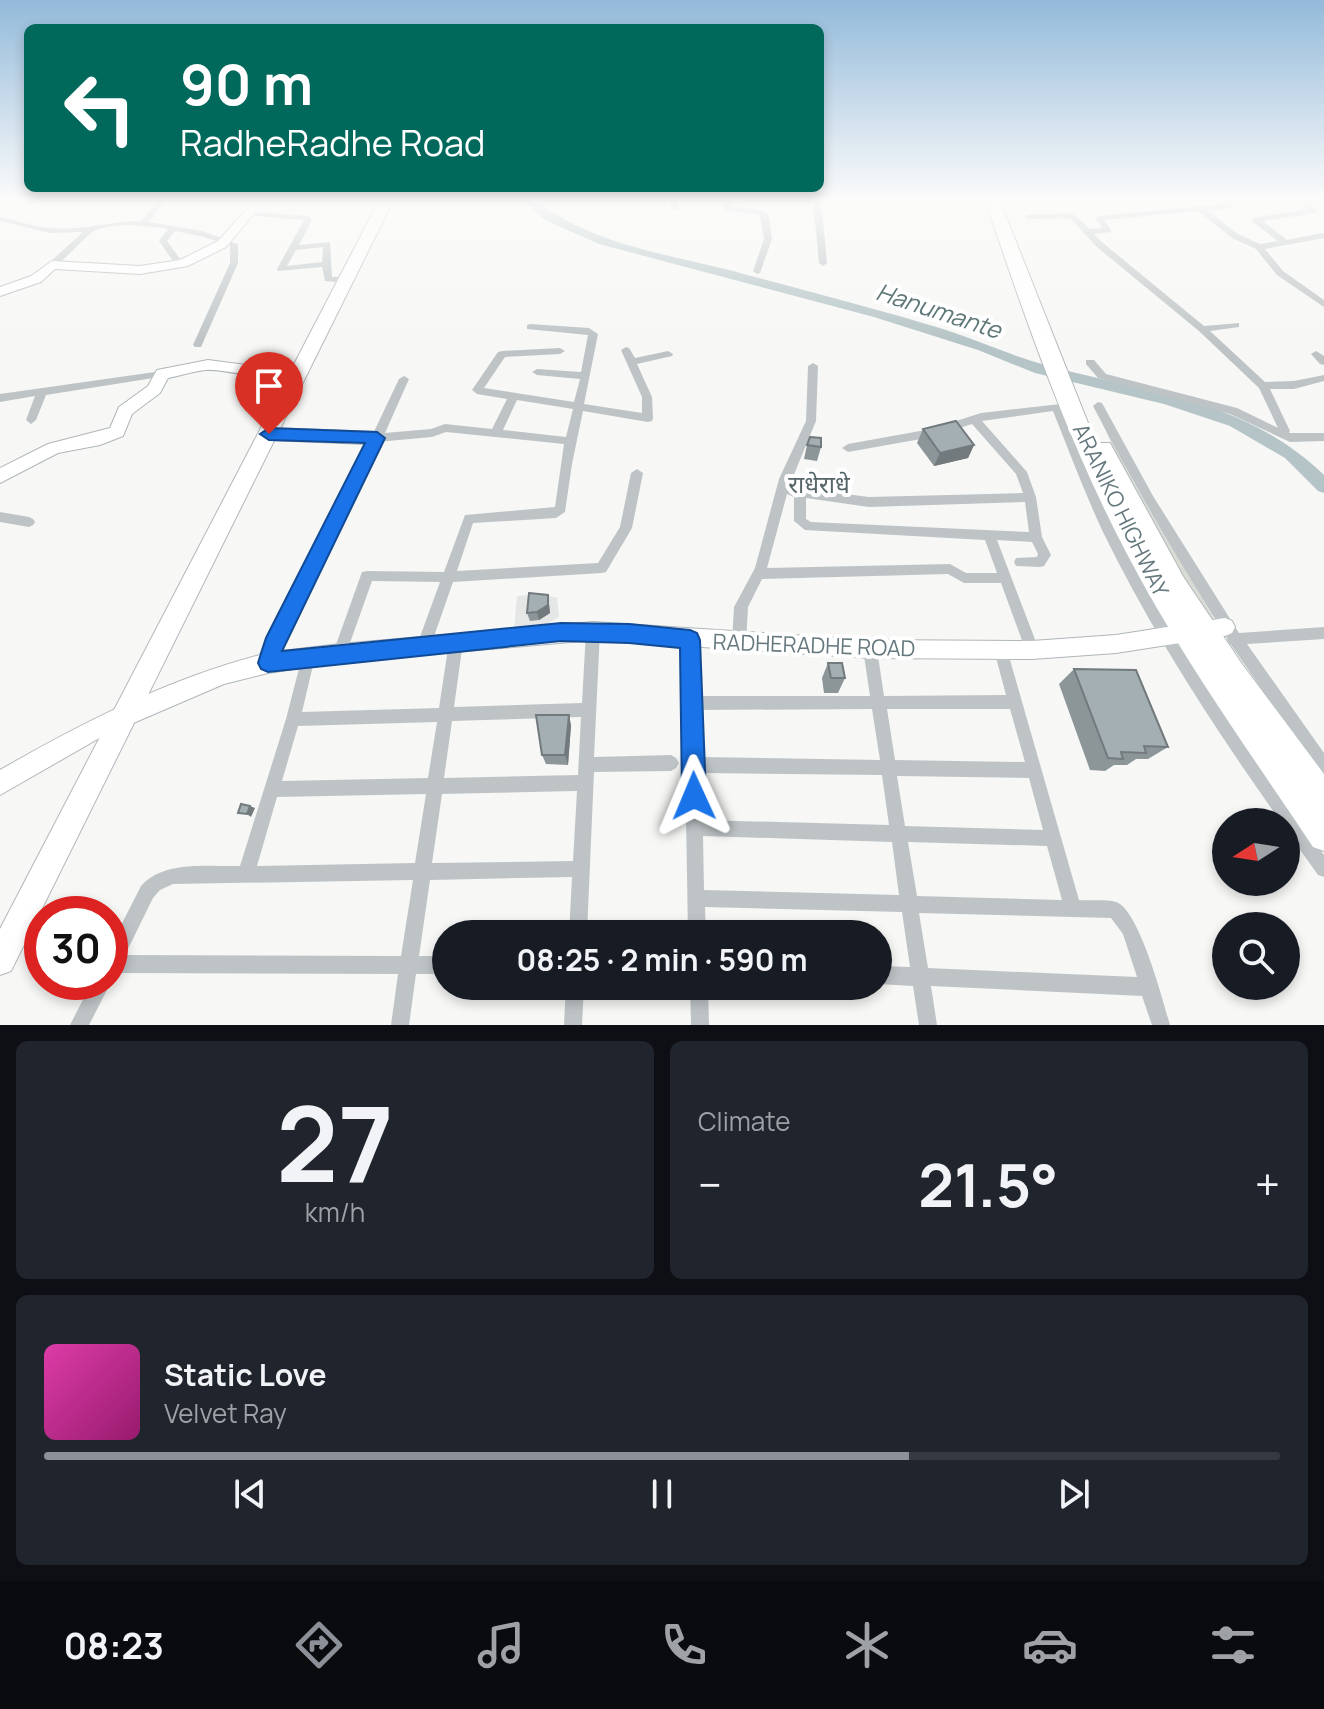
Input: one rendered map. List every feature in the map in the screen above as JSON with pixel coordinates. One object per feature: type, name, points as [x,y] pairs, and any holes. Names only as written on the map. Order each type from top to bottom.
[{"type":"highway","name":"ARANIKO HIGHWAY","points":[[1012,247],[1057,353],[1082,402],[1125,529],[1324,798]]},
{"type":"highway","name":"ARANIKO HIGHWAY","points":[[1022,247],[1057,353]]},
{"type":"highway","name":"ARANIKO HIGHWAY","points":[[1202,632],[1324,836]]},
{"type":"main road","points":[[0,292],[36,279],[52,265],[144,272],[179,263],[218,247]]},
{"type":"main road","points":[[0,960],[363,247]]},
{"type":"main road","points":[[0,476],[54,448],[100,439],[117,432],[125,411],[154,389],[162,374],[208,365],[269,373],[300,373]]},
{"type":"main road","points":[[268,663],[276,638],[377,438],[269,434]]},
{"type":"main road","name":"RADHERADHE ROAD","points":[[0,783],[95,728],[222,675],[308,657],[593,631],[690,640],[870,649],[1001,650],[1116,644],[1202,632]]},
{"type":"street","points":[[52,265],[72,247]]},
{"type":"street","points":[[167,247],[179,263]]},
{"type":"street","points":[[198,345],[234,263],[234,247]]},
{"type":"street","points":[[302,247],[292,248],[282,264],[283,270],[326,264]]},
{"type":"street","points":[[327,247],[328,279],[346,280]]},
{"type":"street","points":[[757,271],[765,247]]},
{"type":"street","points":[[821,247],[823,263]]},
{"type":"street","points":[[1105,247],[1263,386],[1285,431],[1283,434]]},
{"type":"street","points":[[1259,247],[1280,273],[1324,304]]},
{"type":"street","points":[[1202,329],[1236,325]]},
{"type":"street","points":[[424,645],[469,518],[556,513],[561,509],[570,441],[586,376],[591,332],[530,327]]},
{"type":"street","points":[[560,351],[502,354],[477,390],[648,418],[647,397],[626,350]]},
{"type":"street","points":[[632,362],[668,354]]},
{"type":"street","points":[[1090,362],[1102,376],[1233,411],[1290,438],[1324,437]]},
{"type":"street","points":[[739,642],[741,607],[761,568],[781,489],[811,421],[813,366]]},
{"type":"street","points":[[537,372],[586,376]]},
{"type":"street","points":[[0,398],[162,374]]},
{"type":"street","points":[[1263,386],[1294,385],[1324,378]]},
{"type":"street","points":[[404,379],[377,438],[432,433],[445,428],[570,441]]},
{"type":"street","points":[[31,420],[41,394]]},
{"type":"street","points":[[496,433],[513,398]]},
{"type":"street","points":[[1082,402],[1135,479],[1202,632],[1250,766],[1324,869]]},
{"type":"street","points":[[848,448],[932,433],[974,419],[1057,407],[1110,534],[1324,766]]},
{"type":"street","points":[[974,419],[1016,464],[1030,497],[1036,537],[1044,550],[1044,560],[1020,562]]},
{"type":"street","points":[[340,653],[367,576],[447,577],[602,568],[626,528],[637,473]]},
{"type":"street","points":[[781,489],[869,502],[1030,497]]},
{"type":"street","points":[[800,493],[800,521],[809,527],[1036,537]]},
{"type":"street","points":[[0,517],[29,522]]},
{"type":"street","points":[[989,535],[1032,650]]},
{"type":"street","points":[[761,568],[762,574],[950,569],[964,578],[1006,578]]},
{"type":"street","points":[[579,920],[593,631]]},
{"type":"street","points":[[1202,632],[1324,633]]},
{"type":"street","points":[[690,640],[697,920]]},
{"type":"street","points":[[400,1025],[456,642]]},
{"type":"street","points":[[870,649],[928,1025]]},
{"type":"street","points":[[1001,650],[1073,909]]},
{"type":"street","points":[[246,874],[293,719],[308,657]]},
{"type":"street","points":[[691,703],[1015,702]]},
{"type":"street","points":[[293,719],[589,710]]},
{"type":"street","points":[[586,765],[671,763]]},
{"type":"street","points":[[693,765],[1034,770]]},
{"type":"street","points":[[272,789],[585,783]]},
{"type":"street","points":[[695,828],[1052,838]]},
{"type":"street","points":[[128,929],[147,892],[154,884],[173,876],[581,869]]},
{"type":"street","points":[[696,898],[1115,910],[1130,929],[1161,1025]]},
{"type":"street","points":[[128,965],[432,965]]},
{"type":"street","points":[[892,975],[1149,987]]},
{"type":"street","points":[[79,1025],[92,1000]]},
{"type":"street","points":[[573,1025],[574,1000]]},
{"type":"street","points":[[699,1000],[700,1025]]},
{"type":"shaded area","points":[[1096,408],[1134,483],[1214,618],[1210,618],[1172,558],[1120,463]]},
{"type":"shaded area","points":[[542,594],[557,598],[559,617],[541,627],[514,630],[517,596]]},
{"type":"building","points":[[956,421],[974,445],[940,453],[923,429]]},
{"type":"building","points":[[810,437],[821,438],[821,447],[807,445]]},
{"type":"building","points":[[529,593],[548,595],[548,605],[537,612],[527,613]]},
{"type":"building","points":[[828,663],[842,663],[845,678],[831,678]]},
{"type":"building","points":[[1074,669],[1136,670],[1168,747],[1144,746],[1146,753],[1121,752],[1123,759],[1108,758]]},
{"type":"building","points":[[536,715],[569,715],[565,755],[542,755]]},
{"type":"building","points":[[241,804],[250,806],[247,814],[238,813]]},
{"type":"waterway","name":"Hanumante","points":[[625,247],[879,314],[1040,369],[1167,399],[1236,422],[1291,454],[1324,486]]},
{"type":"district","name":"राधेराधे","points":[[819,483]]},
{"type":"route","points":[[269,434],[377,438],[276,638],[268,663],[561,632],[629,633],[690,640],[694,796]]}]
